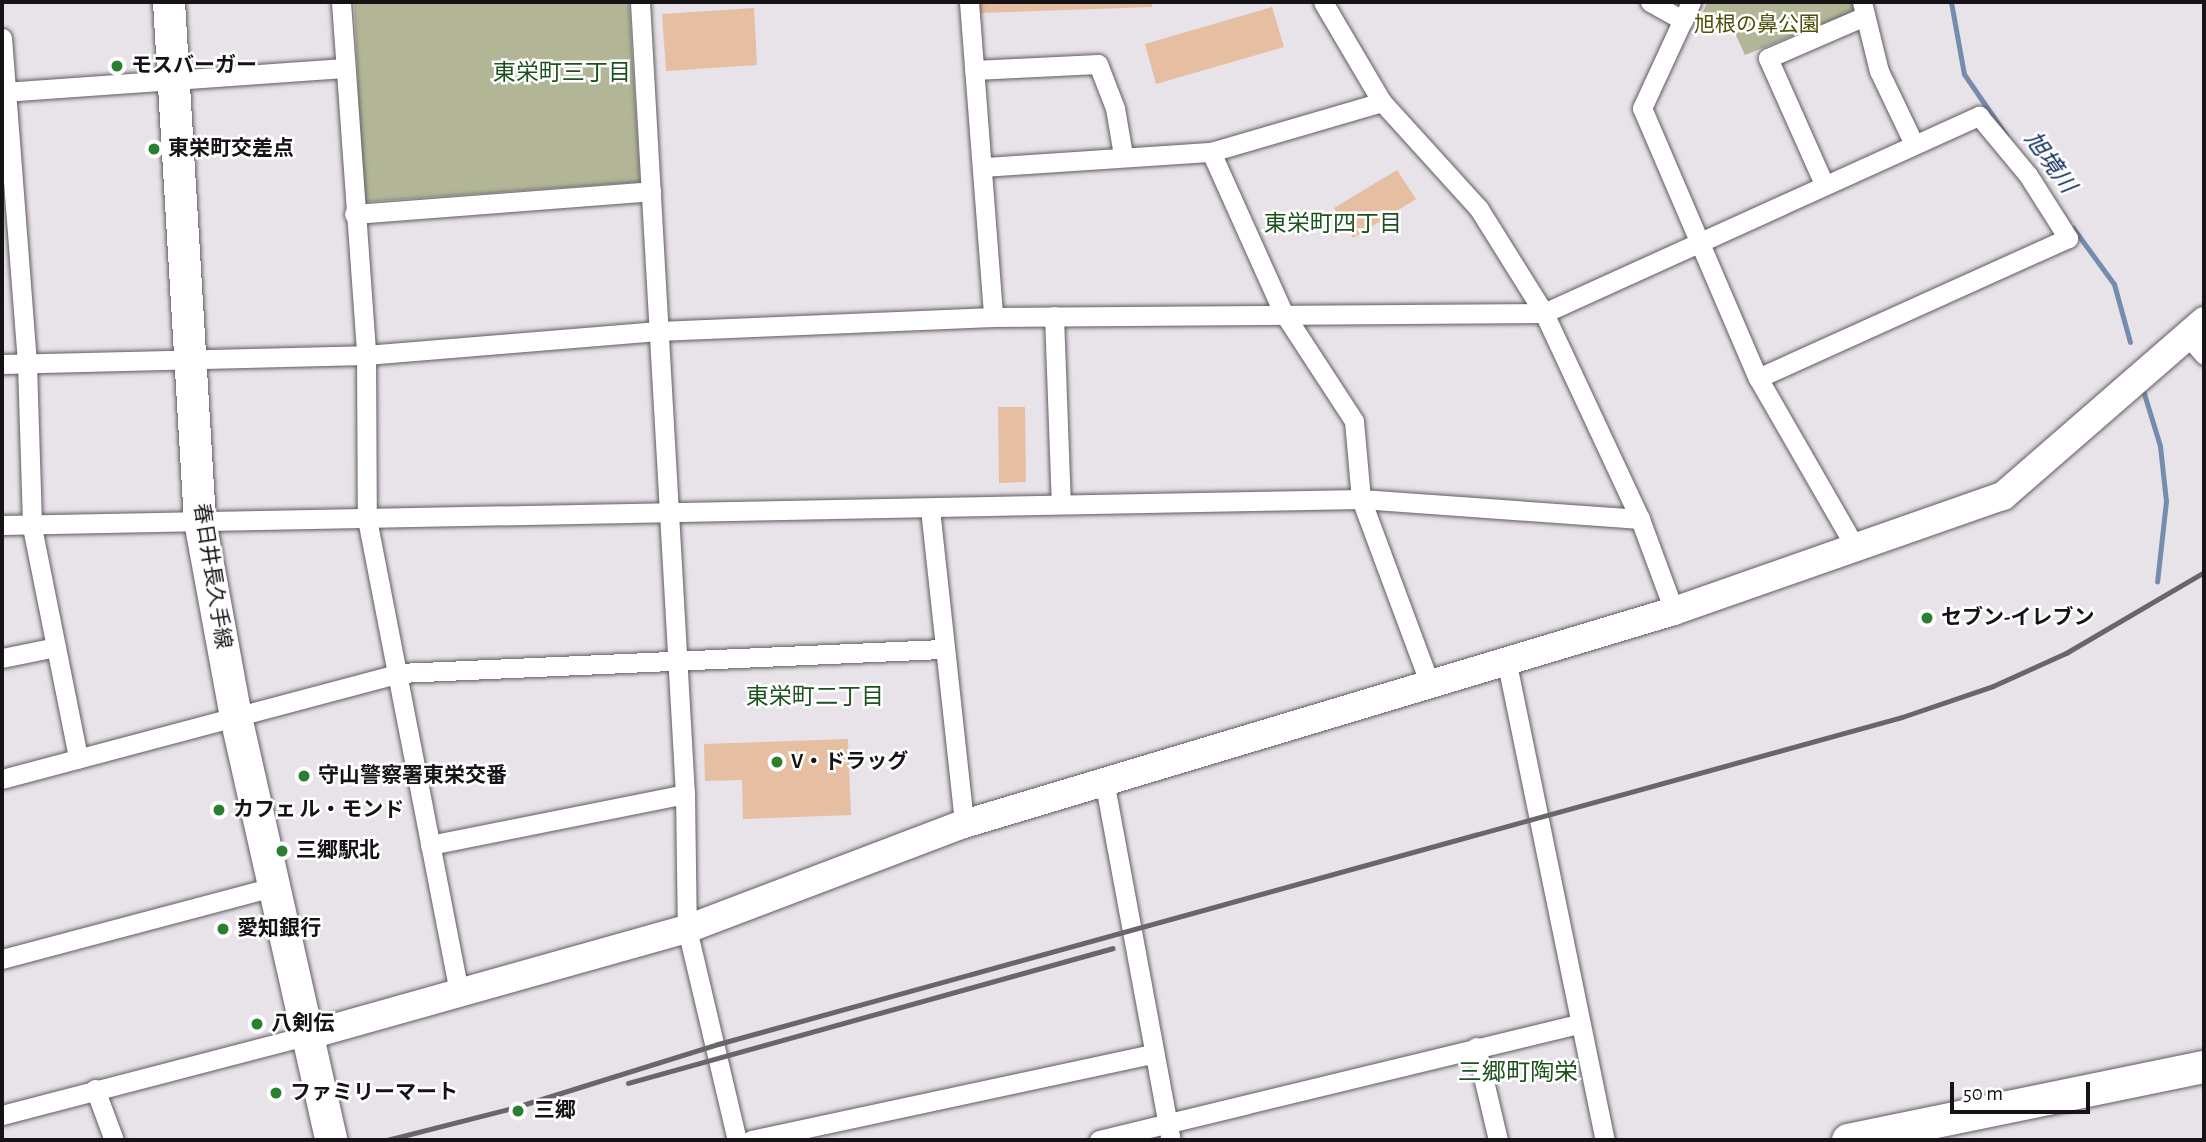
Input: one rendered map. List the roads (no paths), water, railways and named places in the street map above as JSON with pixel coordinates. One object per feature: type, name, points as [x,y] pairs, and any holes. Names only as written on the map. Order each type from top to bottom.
[{"type":"main road","name":"春日井長久手線","points":[[169,2],[187,357],[200,521],[236,717],[331,1140]]},
{"type":"main road","points":[[1848,1140],[2204,1067]]},
{"type":"street","points":[[341,2],[366,355],[367,519],[400,673],[459,994]]},
{"type":"street","points":[[640,2],[685,794],[687,929],[737,1140]]},
{"type":"street","points":[[969,2],[984,167],[993,317]]},
{"type":"street","points":[[1323,2],[1382,102],[1479,209],[1544,313],[1640,519],[1674,611]]},
{"type":"street","points":[[1650,2],[1683,20]]},
{"type":"street","points":[[1692,2],[1642,108],[1701,239],[1758,378],[1857,550]]},
{"type":"street","points":[[1824,184],[1768,58],[1864,9],[1879,71],[1914,144]]},
{"type":"street","points":[[2,38],[4,92],[27,364],[32,527],[78,758]]},
{"type":"street","points":[[974,70],[1098,64],[1115,108],[1123,155]]},
{"type":"street","points":[[4,92],[345,68]]},
{"type":"street","points":[[984,167],[1123,155],[1211,152],[1382,102]]},
{"type":"street","points":[[2,364],[187,357],[366,355],[658,331],[993,317],[1283,312],[1544,313],[1701,239],[1979,116],[2028,175],[2068,238],[1758,378]]},
{"type":"street","points":[[1211,152],[1283,312],[1354,421],[1361,499],[1430,685]]},
{"type":"street","points":[[354,214],[651,191]]},
{"type":"street","points":[[1054,316],[1061,503]]},
{"type":"street","points":[[2,1115],[306,1036],[687,929],[964,824],[1104,780],[1430,685],[1506,659],[1674,611],[1857,550],[2003,496],[2195,327],[2204,355]]},
{"type":"street","points":[[2,525],[32,527],[200,521],[1361,499],[1640,519]]},
{"type":"street","points":[[930,509],[942,649],[964,824]]},
{"type":"street","points":[[2,658],[56,647]]},
{"type":"street","points":[[2,779],[400,673],[678,663],[942,649]]},
{"type":"street","points":[[1506,659],[1605,1140]]},
{"type":"street","points":[[1104,780],[1152,1054],[1169,1133]]},
{"type":"street","points":[[430,845],[685,794]]},
{"type":"street","points":[[2,959],[273,887]]},
{"type":"street","points":[[1099,1140],[1169,1133],[1476,1047],[1580,1024]]},
{"type":"street","points":[[1476,1047],[1498,1140]]},
{"type":"street","points":[[751,1140],[1152,1054]]},
{"type":"street","points":[[95,1089],[114,1140]]},
{"type":"waterway","name":"旭境川","points":[[1951,2],[1964,74],[2006,135]]},
{"type":"waterway","name":"旭境川","points":[[2073,228],[2114,284],[2130,342]]},
{"type":"waterway","name":"旭境川","points":[[2142,387],[2160,446],[2166,501],[2157,582]]},
{"type":"railway","points":[[387,1140],[516,1107],[718,1044],[1902,717],[1993,686],[2066,653],[2204,572]]},
{"type":"railway","points":[[628,1083],[1113,948]]},
{"type":"place","name":"モスバーガー","points":[[117,66]]},
{"type":"place","name":"東栄町交差点","points":[[154,149]]},
{"type":"place","name":"セブン-イレブン","points":[[1927,618]]},
{"type":"place","name":"V・ドラッグ","points":[[777,762]]},
{"type":"place","name":"守山警察署東栄交番","points":[[304,776]]},
{"type":"place","name":"カフェ ル・モンド","points":[[219,810]]},
{"type":"place","name":"三郷駅北","points":[[282,851]]},
{"type":"place","name":"愛知銀行","points":[[223,929]]},
{"type":"place","name":"八剣伝","points":[[257,1024]]},
{"type":"place","name":"ファミリーマート","points":[[276,1093]]},
{"type":"place","name":"三郷","points":[[518,1111]]},
{"type":"district","name":"東栄町三丁目","points":[[562,74]]},
{"type":"district","name":"東栄町四丁目","points":[[1333,225]]},
{"type":"district","name":"東栄町二丁目","points":[[815,698]]},
{"type":"district","name":"三郷町陶栄","points":[[1518,1074]]},
{"type":"park label","name":"旭根の鼻公園","points":[[1757,25]]}]
